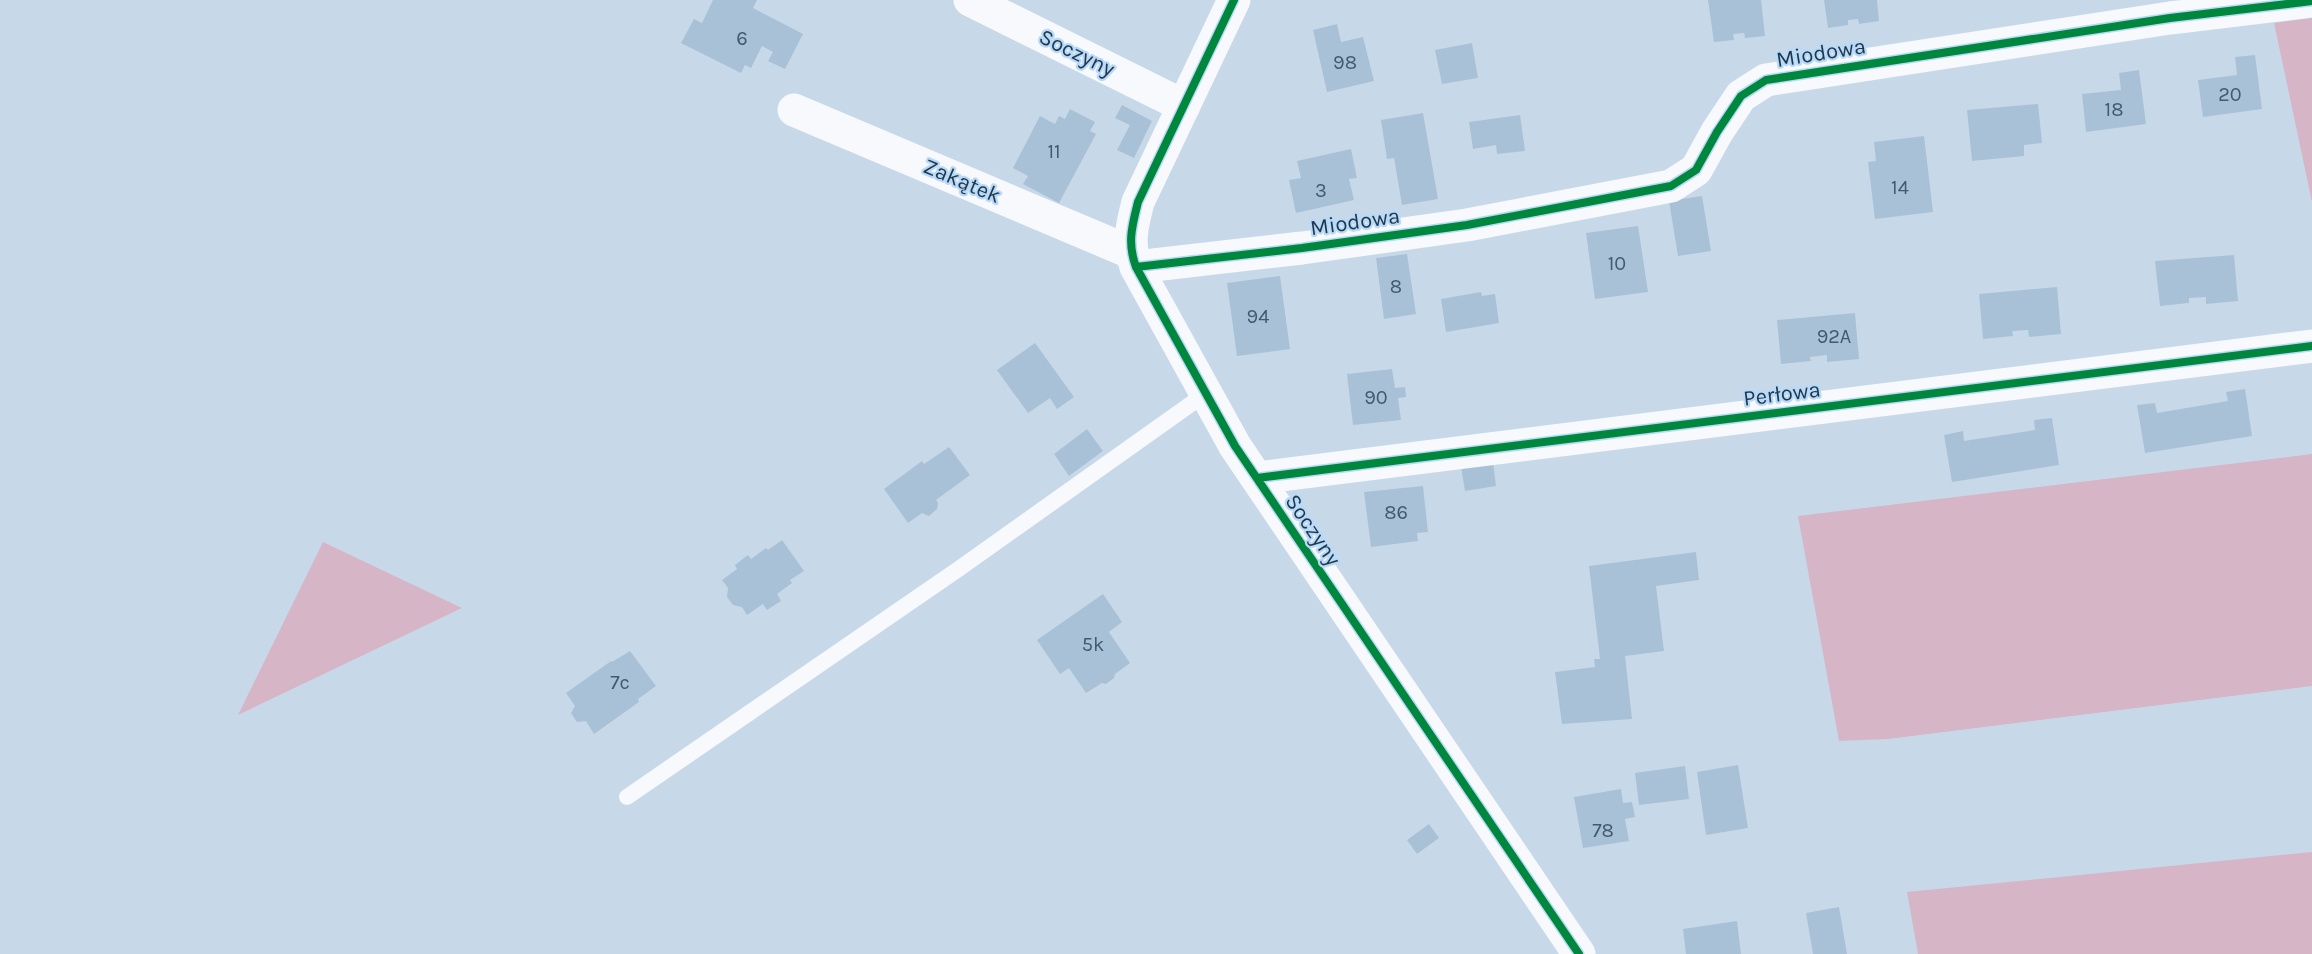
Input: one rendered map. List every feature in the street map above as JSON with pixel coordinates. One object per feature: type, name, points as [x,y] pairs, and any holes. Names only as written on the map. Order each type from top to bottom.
[{"type":"street","name":"Soczyny","points":[[969,0],[1184,106]]},
{"type":"street","points":[[1133,260],[1131,228],[1138,202],[1234,0]]},
{"type":"street","name":"Miodowa","points":[[1133,260],[1302,248],[1467,225],[1671,186],[1696,170],[1717,132],[1741,96],[1766,80],[2170,18],[2312,0]]},
{"type":"street","name":"Zakątek","points":[[794,110],[1133,260]]},
{"type":"street","name":"Soczyny","points":[[1133,260],[1205,394],[1257,478],[1579,954]]},
{"type":"street","name":"Perłowa","points":[[1257,478],[2312,346]]},
{"type":"lane","points":[[627,797],[960,568],[1205,394]]},
{"type":"shaded area","points":[[2312,18],[2312,202],[2274,23]]},
{"type":"shaded area","points":[[2312,454],[2312,686],[1888,739],[1839,741],[1798,516]]},
{"type":"shaded area","points":[[323,542],[462,608],[238,715]]},
{"type":"shaded area","points":[[2312,852],[2312,954],[1918,954],[1907,892]]},
{"type":"building","points":[[713,0],[757,0],[753,8],[803,34],[785,69],[768,61],[773,52],[762,46],[751,68],[745,65],[741,73],[681,43],[694,19],[702,23]]},
{"type":"building","points":[[1708,0],[1761,0],[1765,36],[1745,38],[1744,33],[1733,34],[1734,40],[1714,42]]},
{"type":"building","points":[[1824,0],[1877,0],[1879,21],[1859,24],[1858,19],[1848,20],[1848,25],[1828,28]]},
{"type":"building","points":[[1337,24],[1341,42],[1363,37],[1374,81],[1327,92],[1313,30]]},
{"type":"building","points":[[1472,43],[1478,78],[1442,84],[1435,50]]},
{"type":"building","points":[[2255,55],[2262,109],[2203,117],[2198,80],[2237,75],[2235,57]]},
{"type":"building","points":[[2139,70],[2146,124],[2086,132],[2082,94],[2121,90],[2119,73]]},
{"type":"building","points":[[2038,104],[2042,143],[2024,145],[2024,156],[1972,161],[1967,110]]},
{"type":"building","points":[[1122,105],[1152,121],[1134,158],[1117,150],[1130,125],[1115,118]]},
{"type":"building","points":[[1070,109],[1095,122],[1090,131],[1096,134],[1059,203],[1023,184],[1028,176],[1013,168],[1040,116],[1055,124],[1059,116],[1065,119]]},
{"type":"building","points":[[1423,113],[1438,199],[1402,205],[1394,158],[1387,159],[1381,120]]},
{"type":"building","points":[[1520,115],[1525,151],[1497,154],[1496,145],[1473,149],[1469,122]]},
{"type":"building","points":[[1924,136],[1933,212],[1875,219],[1868,162],[1876,161],[1874,142]]},
{"type":"building","points":[[1351,149],[1357,178],[1349,179],[1354,200],[1296,213],[1289,180],[1301,178],[1297,161]]},
{"type":"building","points":[[1702,196],[1711,251],[1678,256],[1669,201]]},
{"type":"building","points":[[1638,226],[1648,292],[1595,299],[1586,233]]},
{"type":"building","points":[[1407,254],[1416,314],[1384,319],[1376,258]]},
{"type":"building","points":[[2234,255],[2238,301],[2206,304],[2206,297],[2189,298],[2189,303],[2160,306],[2155,261]]},
{"type":"building","points":[[1280,276],[1290,349],[1237,356],[1227,283]]},
{"type":"building","points":[[2057,287],[2061,334],[2029,337],[2028,330],[2012,331],[2013,336],[1983,339],[1979,294]]},
{"type":"building","points":[[1481,292],[1482,296],[1495,294],[1499,323],[1446,332],[1441,299]]},
{"type":"building","points":[[1855,313],[1859,359],[1827,362],[1827,355],[1810,357],[1811,361],[1781,364],[1777,320]]},
{"type":"building","points":[[1035,343],[1074,397],[1057,409],[1050,398],[1028,413],[997,370]]},
{"type":"building","points":[[1392,369],[1395,388],[1405,387],[1406,397],[1398,398],[1401,420],[1353,425],[1347,374]]},
{"type":"building","points":[[2245,389],[2252,436],[2145,453],[2137,405],[2155,403],[2157,413],[2228,401],[2226,392]]},
{"type":"building","points":[[2052,418],[2059,465],[1952,482],[1944,435],[1963,431],[1964,441],[2035,430],[2034,420]]},
{"type":"building","points":[[1087,429],[1103,451],[1069,476],[1054,454]]},
{"type":"building","points":[[949,447],[970,475],[936,500],[937,509],[929,516],[922,513],[908,523],[884,489],[922,461],[924,464]]},
{"type":"building","points":[[1459,454],[1492,454],[1496,486],[1465,491]]},
{"type":"building","points":[[1423,486],[1428,532],[1417,533],[1418,541],[1371,547],[1364,492]]},
{"type":"building","points":[[782,540],[804,571],[790,580],[792,583],[777,594],[781,601],[767,610],[763,604],[747,615],[742,607],[733,605],[727,597],[728,588],[722,580],[737,569],[735,565],[748,555],[751,559]]},
{"type":"building","points":[[1696,552],[1699,580],[1656,586],[1664,651],[1625,656],[1632,719],[1562,724],[1555,672],[1595,667],[1594,659],[1600,659],[1589,566]]},
{"type":"building","points":[[1103,594],[1122,622],[1109,632],[1130,663],[1106,684],[1102,683],[1086,693],[1069,668],[1060,674],[1037,640]]},
{"type":"building","points":[[630,651],[656,686],[638,699],[639,702],[594,734],[586,721],[577,722],[571,713],[575,706],[566,693],[611,661]]},
{"type":"building","points":[[1738,765],[1748,828],[1706,835],[1697,772]]},
{"type":"building","points":[[1685,766],[1689,799],[1639,805],[1635,773]]},
{"type":"building","points":[[1621,789],[1623,803],[1632,802],[1635,817],[1625,819],[1629,841],[1583,848],[1574,797]]},
{"type":"building","points":[[1429,824],[1439,838],[1417,854],[1407,840]]},
{"type":"building","points":[[1839,907],[1847,954],[1813,954],[1806,913]]},
{"type":"building","points":[[1737,921],[1741,954],[1686,954],[1683,929]]},
{"type":"cycle path","points":[[1234,0],[1138,202],[1131,242],[1136,267],[1235,446],[1579,954]]},
{"type":"cycle path","points":[[1136,267],[1302,248],[1467,225],[1671,186],[1696,170],[1717,132],[1741,96],[1766,80],[2170,18],[2312,1]]},
{"type":"cycle path","points":[[1257,478],[2312,346]]}]
